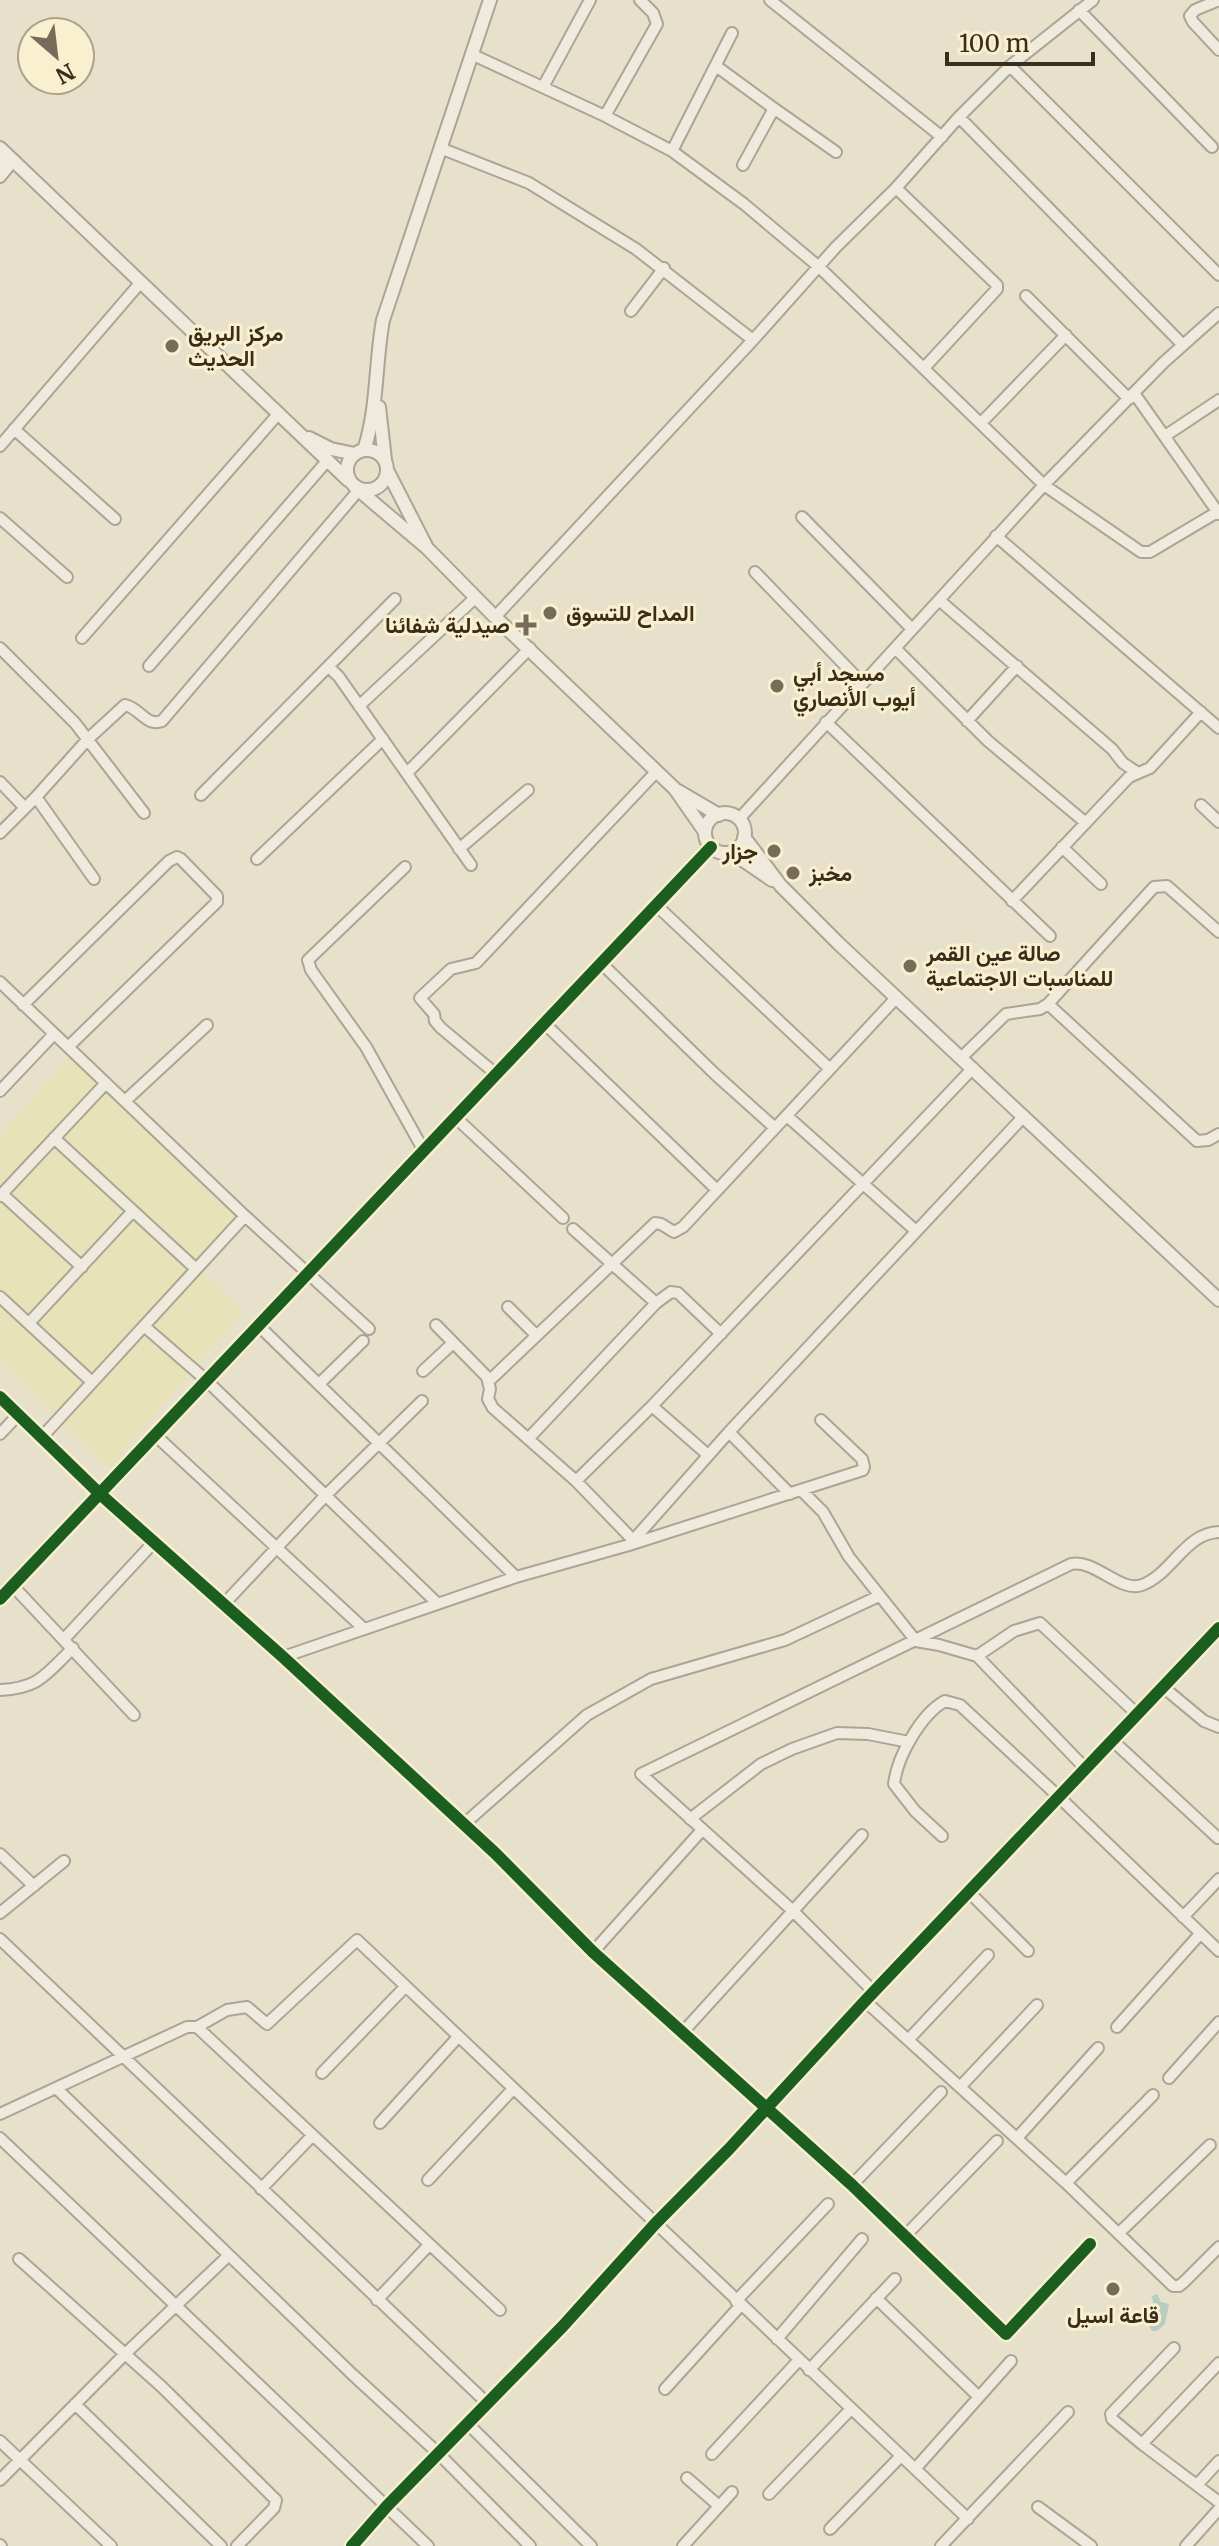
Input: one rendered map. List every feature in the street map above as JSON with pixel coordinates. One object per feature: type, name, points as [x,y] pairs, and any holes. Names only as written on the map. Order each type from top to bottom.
[{"type":"street","points":[[354,486],[368,491],[383,482],[386,465],[376,367],[383,320],[490,0]]},
{"type":"street","points":[[543,87],[590,0]]},
{"type":"street","points":[[605,116],[657,24],[653,13],[640,0]]},
{"type":"street","points":[[770,0],[942,137]]},
{"type":"street","points":[[495,617],[959,117],[1010,66],[1093,0]]},
{"type":"street","points":[[1219,0],[1195,10],[1190,16],[1219,50]]},
{"type":"street","points":[[1079,10],[1212,147]]},
{"type":"street","points":[[672,151],[732,33]]},
{"type":"street","points":[[471,54],[605,116],[672,151],[744,204],[819,267],[1044,485],[1141,552],[1150,552],[1219,512],[1132,396],[1026,296]]},
{"type":"street","points":[[716,66],[836,152]]},
{"type":"street","points":[[1010,66],[1219,275]]},
{"type":"street","points":[[743,165],[772,107]]},
{"type":"street","points":[[959,117],[1183,345]]},
{"type":"street","points":[[440,148],[529,183],[664,268],[753,340]]},
{"type":"street","points":[[0,177],[6,157],[327,461],[427,548],[475,598],[675,789],[705,832],[711,847],[724,853],[731,852],[742,844],[745,831],[739,819],[727,814],[710,821],[705,832]]},
{"type":"street","points":[[896,188],[997,285],[997,289],[924,368]]},
{"type":"street","points":[[631,311],[664,268]]},
{"type":"street","points":[[1,441],[141,282]]},
{"type":"street","points":[[739,819],[1044,485],[1183,345],[1219,313]]},
{"type":"street","points":[[981,423],[1066,335]]},
{"type":"street","points":[[354,486],[347,466],[370,432],[376,388]]},
{"type":"street","points":[[1165,436],[1219,400]]},
{"type":"street","points":[[82,638],[279,413]]},
{"type":"street","points":[[14,429],[115,519]]},
{"type":"street","points":[[295,429],[331,449],[378,453],[427,548]]},
{"type":"street","points":[[149,666],[327,461]]},
{"type":"street","points":[[0,833],[88,739],[125,705],[135,708],[150,722],[157,724],[162,721],[354,486]]},
{"type":"street","points":[[802,517],[912,629]]},
{"type":"street","points":[[0,518],[67,577]]},
{"type":"street","points":[[996,536],[1218,726]]},
{"type":"street","points":[[755,572],[862,683]]},
{"type":"street","points":[[359,706],[475,598]]},
{"type":"street","points":[[201,795],[395,599]]},
{"type":"street","points":[[939,600],[1138,773]]},
{"type":"street","points":[[0,648],[75,723],[144,813]]},
{"type":"street","points":[[407,773],[530,648]]},
{"type":"street","points":[[895,648],[988,741],[1086,823]]},
{"type":"street","points":[[967,721],[1017,666]]},
{"type":"street","points":[[329,667],[471,865]]},
{"type":"street","points":[[1012,901],[1129,777],[1150,768],[1201,712]]},
{"type":"street","points":[[826,722],[1050,936]]},
{"type":"street","points":[[257,859],[383,739]]},
{"type":"street","points":[[496,1074],[441,1028],[420,998],[451,969],[476,963],[657,771]]},
{"type":"street","points":[[0,782],[25,808]]},
{"type":"street","points":[[675,789],[719,815]]},
{"type":"street","points":[[459,849],[528,790]]},
{"type":"street","points":[[36,797],[94,879]]},
{"type":"street","points":[[1201,805],[1219,822]]},
{"type":"street","points":[[744,837],[781,886],[838,943],[1219,1300]]},
{"type":"street","points":[[0,1599],[711,847]]},
{"type":"street","points":[[1062,847],[1101,884]]},
{"type":"street","points":[[731,852],[781,886]]},
{"type":"street","points":[[23,1005],[169,861],[177,857],[181,859],[217,896],[217,902],[68,1047]]},
{"type":"street","points":[[405,867],[308,960],[311,970],[366,1047],[424,1151]]},
{"type":"street","points":[[962,1057],[1006,1014],[1040,1009],[1048,1004],[1154,887],[1167,886],[1219,932]]},
{"type":"street","points":[[656,905],[830,1069]]},
{"type":"street","points":[[601,963],[775,1128]]},
{"type":"street","points":[[2,987],[369,1329]]},
{"type":"street","points":[[489,1381],[655,1223],[674,1232],[680,1230],[897,997]]},
{"type":"street","points":[[1048,1004],[1197,1141],[1219,1134]]},
{"type":"street","points":[[544,1023],[717,1190]]},
{"type":"street","points":[[125,1101],[207,1025]]},
{"type":"street","points":[[0,1091],[54,1034]]},
{"type":"street","points":[[576,1481],[652,1406],[973,1068]]},
{"type":"street","points":[[82,1267],[1,1195],[106,1083]]},
{"type":"street","points":[[787,1116],[916,1231]]},
{"type":"street","points":[[631,1542],[729,1432],[1024,1116]]},
{"type":"street","points":[[455,1117],[563,1218]]},
{"type":"street","points":[[54,1138],[196,1269]]},
{"type":"street","points":[[29,1323],[133,1211]]},
{"type":"street","points":[[42,1437],[245,1216]]},
{"type":"street","points":[[573,1229],[656,1303]]},
{"type":"street","points":[[528,1439],[656,1303],[675,1291],[721,1334]]},
{"type":"street","points":[[0,1297],[92,1382]]},
{"type":"street","points":[[508,1307],[536,1335]]},
{"type":"street","points":[[258,1325],[516,1577]]},
{"type":"street","points":[[436,1325],[489,1381],[489,1403],[576,1481],[631,1542]]},
{"type":"street","points":[[144,1326],[206,1380],[437,1603]]},
{"type":"street","points":[[319,1384],[363,1341]]},
{"type":"street","points":[[423,1371],[453,1343]]},
{"type":"street","points":[[0,1397],[100,1494],[283,1657],[495,1853],[593,1952],[852,2185],[1006,2334],[1090,2244]]},
{"type":"street","points":[[223,1605],[326,1495],[422,1401]]},
{"type":"street","points":[[652,1406],[708,1455]]},
{"type":"street","points":[[0,1434],[19,1414]]},
{"type":"street","points":[[283,1657],[516,1577],[858,1472],[864,1467],[858,1454],[821,1420]]},
{"type":"street","points":[[729,1432],[795,1492],[823,1512],[849,1557],[916,1641],[977,1656],[1085,1768]]},
{"type":"street","points":[[154,1434],[363,1628]]},
{"type":"street","points":[[1219,1532],[1203,1534],[1150,1581],[1137,1586],[1080,1562],[1071,1564],[641,1774],[792,1910],[908,2040],[1066,2183],[1173,2286],[1184,2282],[1219,2247]]},
{"type":"street","points":[[65,1638],[154,1542]]},
{"type":"street","points":[[13,1586],[134,1715]]},
{"type":"street","points":[[463,1825],[587,1715],[651,1679],[785,1640],[879,1596]]},
{"type":"street","points":[[977,1656],[1014,1631],[1040,1623],[1137,1714]]},
{"type":"street","points":[[352,2546],[1058,1796],[1216,1636]]},
{"type":"street","points":[[0,1690],[20,1689],[37,1683],[73,1648]]},
{"type":"street","points":[[1163,1687],[1204,1721],[1219,1727]]},
{"type":"street","points":[[942,1836],[915,1811],[894,1784],[896,1768],[909,1742],[933,1708],[945,1701],[960,1705],[1219,1951]]},
{"type":"street","points":[[690,1819],[761,1764],[837,1733],[868,1734],[909,1742]]},
{"type":"street","points":[[1112,1740],[1218,1838]]},
{"type":"street","points":[[593,1952],[702,1830]]},
{"type":"street","points":[[682,2033],[862,1835]]},
{"type":"street","points":[[0,1854],[34,1886]]},
{"type":"street","points":[[0,1913],[64,1861]]},
{"type":"street","points":[[1183,1917],[1217,1885]]},
{"type":"street","points":[[969,1892],[1028,1951]]},
{"type":"street","points":[[1117,2027],[1200,1934]]},
{"type":"street","points":[[0,1939],[488,2404]]},
{"type":"street","points":[[0,2114],[187,2027],[197,2027],[227,2010],[247,2007],[267,2024],[357,1940],[968,2519]]},
{"type":"street","points":[[908,2040],[988,1955]]},
{"type":"street","points":[[322,2073],[405,1987]]},
{"type":"street","points":[[960,2087],[1037,2005]]},
{"type":"street","points":[[1169,2078],[1219,2022]]},
{"type":"street","points":[[197,2027],[500,2310]]},
{"type":"street","points":[[380,2123],[458,2037]]},
{"type":"street","points":[[1017,2138],[1098,2048]]},
{"type":"street","points":[[56,2088],[228,2256],[439,2454],[530,2546]]},
{"type":"street","points":[[428,2180],[513,2089]]},
{"type":"street","points":[[852,2185],[941,2092]]},
{"type":"street","points":[[1066,2183],[1153,2095]]},
{"type":"street","points":[[261,2189],[312,2136]]},
{"type":"street","points":[[0,2138],[428,2546]]},
{"type":"street","points":[[905,2236],[997,2141]]},
{"type":"street","points":[[1119,2233],[1210,2145]]},
{"type":"street","points":[[665,2389],[828,2204]]},
{"type":"street","points":[[777,2339],[862,2239]]},
{"type":"street","points":[[377,2300],[429,2245]]},
{"type":"street","points":[[0,2480],[228,2256]]},
{"type":"street","points":[[19,2259],[125,2354],[276,2500],[274,2508],[237,2546]]},
{"type":"street","points":[[809,2370],[895,2279]]},
{"type":"street","points":[[876,2298],[979,2397]]},
{"type":"street","points":[[1174,2348],[1111,2414],[1116,2424],[1219,2502]]},
{"type":"street","points":[[712,2454],[799,2360]]},
{"type":"street","points":[[915,2469],[1011,2361]]},
{"type":"street","points":[[1142,2444],[1219,2363]]},
{"type":"street","points":[[75,2404],[221,2546]]},
{"type":"street","points":[[769,2494],[851,2409]]},
{"type":"street","points":[[941,2546],[1068,2412]]},
{"type":"street","points":[[468,2424],[591,2546]]},
{"type":"street","points":[[0,2441],[111,2546]]},
{"type":"street","points":[[830,2529],[901,2456]]},
{"type":"street","points":[[1197,2485],[1219,2461]]},
{"type":"street","points":[[687,2478],[719,2506]]},
{"type":"street","points":[[683,2546],[732,2492]]},
{"type":"street","points":[[1038,2507],[1091,2546]]},
{"type":"street","points":[[1186,2546],[1219,2509]]},
{"type":"shaded area","points":[[70,1056],[247,1217],[201,1272],[243,1312],[108,1469],[0,1360],[0,1135]]},
{"type":"shaded area","points":[[1157,2294],[1161,2302],[1169,2304],[1165,2324],[1152,2331],[1148,2324],[1154,2309],[1152,2296]]},
{"type":"cycle path","points":[[0,1599],[711,847]]},
{"type":"cycle path","points":[[0,1397],[100,1494],[283,1657],[495,1853],[593,1952],[852,2185],[1006,2334],[1090,2244]]},
{"type":"cycle path","points":[[352,2546],[1219,1628]]},
{"type":"place","name":"مركز البريق الحديث","points":[[172,346]]},
{"type":"place","name":"المداح للتسوق","points":[[550,613]]},
{"type":"place","name":"صيدلية شفائنا","points":[[526,625]]},
{"type":"place","name":"مسجد أبي أيوب الأنصاري","points":[[777,686]]},
{"type":"place","name":"جزار","points":[[774,851]]},
{"type":"place","name":"مخبز","points":[[793,873]]},
{"type":"place","name":"صالة عين القمر للمناسبات الاجتماعية","points":[[910,966]]},
{"type":"place","name":"قاعة اسيل","points":[[1113,2289]]}]
